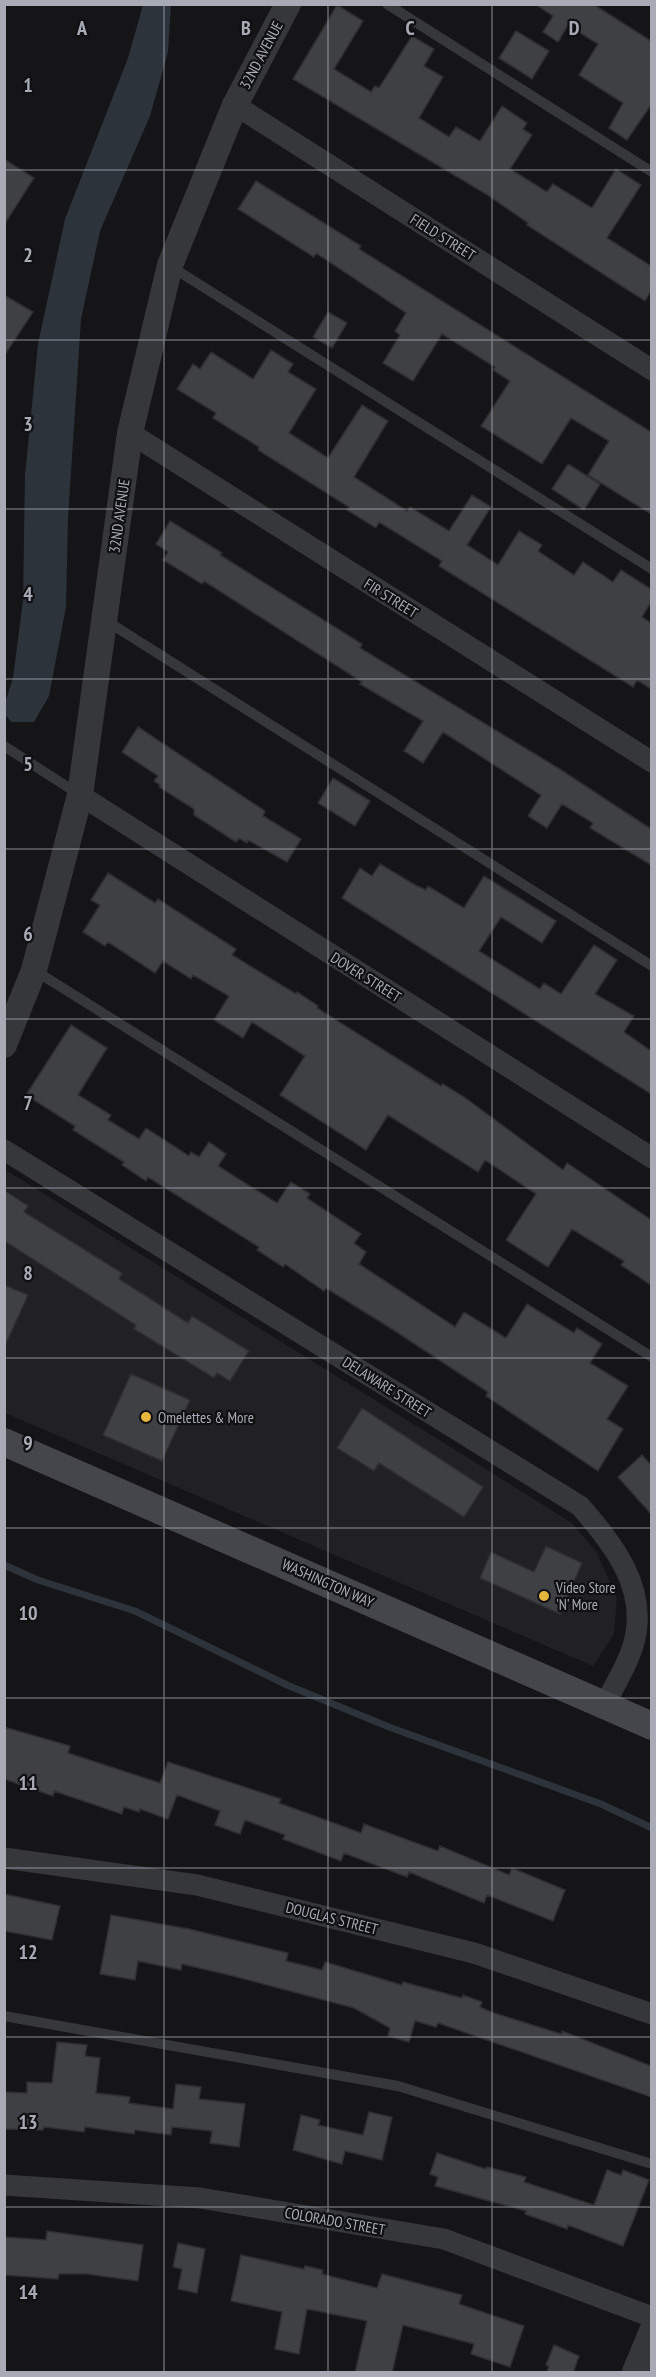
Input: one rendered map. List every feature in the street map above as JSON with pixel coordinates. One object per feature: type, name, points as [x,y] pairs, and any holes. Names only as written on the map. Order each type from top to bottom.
[{"type":"main road","name":"WASHINGTON WAY","points":[[4,1442],[651,1725]]},
{"type":"street","name":"32ND AVENUE","points":[[4,1045],[34,970],[80,795],[130,433],[170,266],[235,105],[288,4]]},
{"type":"street","name":"FIELD STREET","points":[[235,105],[651,370]]},
{"type":"street","name":"FIR STREET","points":[[130,433],[651,762]]},
{"type":"street","name":"DOVER STREET","points":[[80,795],[651,1158]]},
{"type":"street","name":"DELAWARE STREET","points":[[4,1150],[580,1506],[605,1534],[625,1566],[637,1601],[633,1646],[605,1704]]},
{"type":"street","name":"DOUGLAS STREET","points":[[4,1858],[220,1891],[474,1953],[651,2014]]},
{"type":"street","name":"COLORADO STREET","points":[[4,2185],[200,2198],[444,2239],[651,2317]]},
{"type":"street","points":[[635,2373],[651,2331]]},
{"type":"lane","points":[[387,4],[651,172]]},
{"type":"lane","points":[[170,266],[651,569]]},
{"type":"lane","points":[[105,620],[651,966]]},
{"type":"lane","points":[[4,746],[80,795]]},
{"type":"lane","points":[[34,970],[651,1358]]},
{"type":"lane","points":[[4,2016],[398,2086],[651,2164]]},
{"type":"shaded area","points":[[143,5],[171,5],[168,52],[150,116],[100,231],[81,319],[68,518],[66,607],[49,696],[34,722],[11,722],[5,714],[5,703],[13,678],[23,600],[25,475],[38,344],[65,219],[128,58]]},
{"type":"shaded area","points":[[4,1169],[572,1523],[596,1551],[617,1598],[614,1634],[593,1666],[5,1413]]},
{"type":"building","points":[[535,4],[593,4],[651,41],[651,105],[627,140],[609,128],[623,103],[579,75],[598,44],[568,25],[558,42],[543,32],[553,16]]},
{"type":"building","points":[[337,5],[363,21],[334,69],[371,92],[375,86],[379,88],[412,36],[434,49],[424,66],[443,77],[419,118],[449,137],[456,127],[480,141],[502,106],[527,123],[523,129],[532,135],[510,169],[547,192],[553,184],[592,208],[616,169],[641,185],[607,238],[651,266],[651,291],[645,301],[527,225],[528,223],[486,194],[293,79]]},
{"type":"building","points":[[516,31],[549,51],[532,79],[499,58]]},
{"type":"building","points":[[4,159],[34,178],[4,225]]},
{"type":"building","points":[[256,181],[361,246],[359,249],[651,432],[651,514],[588,475],[609,441],[571,418],[542,464],[481,426],[510,381],[493,370],[495,367],[442,334],[413,381],[383,363],[400,335],[395,331],[406,313],[316,253],[314,257],[238,209]]},
{"type":"building","points":[[4,295],[33,312],[4,356]]},
{"type":"building","points":[[328,312],[347,323],[332,348],[313,337]]},
{"type":"building","points":[[271,350],[293,364],[288,372],[316,389],[289,433],[328,458],[362,405],[388,421],[354,477],[407,511],[410,507],[449,531],[472,495],[491,507],[467,545],[498,565],[519,531],[542,545],[538,551],[574,575],[583,562],[613,582],[621,570],[651,589],[651,602],[642,617],[651,623],[651,689],[637,680],[633,687],[439,566],[442,561],[379,522],[376,528],[347,510],[349,507],[258,450],[259,447],[213,418],[216,413],[177,389],[193,364],[200,369],[211,352],[253,379]]},
{"type":"building","points":[[568,464],[600,484],[584,510],[552,489]]},
{"type":"building","points":[[170,521],[362,644],[360,648],[558,768],[651,829],[651,865],[590,828],[593,823],[562,804],[547,828],[528,816],[541,795],[443,732],[423,763],[404,751],[423,721],[360,684],[362,682],[204,581],[202,584],[163,560],[168,552],[156,544]]},
{"type":"building","points":[[138,727],[265,811],[263,816],[301,839],[287,862],[248,840],[247,843],[239,838],[236,842],[194,815],[194,809],[159,787],[160,785],[154,781],[158,776],[122,752]]},
{"type":"building","points":[[333,778],[370,801],[355,826],[318,803]]},
{"type":"building","points":[[380,864],[415,885],[426,890],[428,886],[464,908],[484,876],[556,921],[542,943],[501,917],[479,951],[540,989],[544,983],[561,994],[594,945],[617,960],[595,994],[634,1016],[624,1032],[651,1051],[651,1094],[342,898],[360,868],[372,876]]},
{"type":"building","points":[[108,873],[155,903],[158,899],[236,949],[232,955],[296,994],[297,992],[318,1006],[317,1008],[441,1086],[443,1084],[464,1097],[563,1170],[567,1163],[651,1220],[651,1285],[621,1265],[624,1261],[572,1229],[548,1267],[506,1240],[536,1194],[485,1160],[478,1172],[388,1115],[366,1150],[280,1095],[305,1056],[252,1022],[243,1038],[214,1020],[229,996],[193,975],[191,979],[163,961],[155,973],[108,942],[105,946],[83,932],[100,905],[91,900]]},
{"type":"building","points":[[71,1025],[107,1048],[78,1095],[111,1115],[108,1120],[139,1139],[146,1128],[189,1156],[191,1152],[199,1157],[209,1142],[226,1154],[218,1166],[277,1203],[291,1182],[310,1194],[307,1198],[361,1234],[354,1243],[366,1252],[359,1264],[455,1327],[464,1312],[506,1338],[527,1304],[574,1333],[577,1328],[602,1344],[590,1363],[628,1386],[607,1419],[623,1429],[598,1471],[486,1396],[488,1392],[392,1329],[326,1288],[324,1291],[285,1264],[283,1267],[257,1250],[259,1247],[148,1177],[146,1181],[122,1165],[124,1162],[73,1130],[75,1126],[26,1095]]},
{"type":"building","points":[[4,1190],[28,1206],[24,1212],[122,1273],[119,1279],[188,1323],[192,1316],[249,1351],[230,1381],[217,1373],[214,1378],[134,1329],[136,1325],[6,1242],[4,1244]]},
{"type":"building","points":[[4,1285],[28,1295],[4,1348]]},
{"type":"building","name":"Omelettes & More","points":[[131,1374],[190,1400],[162,1461],[103,1435]]},
{"type":"building","points":[[362,1408],[483,1487],[464,1517],[379,1463],[374,1471],[337,1448]]},
{"type":"building","points":[[642,1455],[651,1465],[651,1514],[618,1477]]},
{"type":"building","name":"Video Store 'N' More","points":[[546,1546],[582,1563],[560,1614],[480,1578],[491,1552],[534,1572]]},
{"type":"building","points":[[4,1727],[70,1746],[68,1753],[160,1783],[168,1762],[281,1799],[279,1803],[361,1833],[364,1824],[438,1851],[440,1846],[509,1875],[512,1868],[565,1890],[553,1921],[487,1895],[484,1903],[409,1872],[407,1877],[344,1853],[341,1861],[283,1839],[285,1835],[245,1820],[240,1834],[215,1825],[220,1811],[177,1795],[168,1819],[140,1809],[139,1812],[124,1807],[122,1814],[54,1791],[53,1796],[4,1779]]},
{"type":"building","points":[[4,1894],[60,1906],[52,1940],[4,1931]]},
{"type":"building","points":[[111,1915],[189,1929],[288,1953],[286,1961],[322,1970],[325,1962],[402,1985],[403,1982],[462,1998],[463,1995],[482,2002],[480,2007],[491,2012],[561,2034],[562,2031],[651,2066],[651,2097],[438,2023],[436,2027],[415,2021],[409,2042],[388,2036],[390,2028],[354,2008],[182,1964],[181,1970],[138,1961],[135,1980],[100,1974]]},
{"type":"building","points":[[57,2042],[87,2045],[85,2056],[100,2058],[96,2093],[130,2097],[129,2103],[173,2109],[176,2084],[201,2087],[199,2099],[245,2104],[239,2147],[210,2143],[212,2131],[172,2127],[171,2135],[135,2130],[134,2134],[85,2127],[84,2132],[44,2127],[43,2130],[4,2129],[4,2092],[27,2093],[27,2082],[52,2083]]},
{"type":"building","points":[[369,2112],[392,2117],[382,2160],[345,2151],[342,2164],[293,2150],[301,2115],[320,2120],[318,2125],[363,2135]]},
{"type":"building","points":[[437,2153],[486,2169],[487,2167],[526,2177],[524,2182],[594,2205],[607,2170],[621,2175],[623,2170],[649,2180],[623,2246],[568,2225],[567,2229],[525,2214],[526,2211],[435,2186],[438,2177],[430,2174]]},
{"type":"building","points":[[47,2231],[143,2245],[138,2281],[87,2274],[59,2274],[58,2279],[4,2275],[4,2237],[46,2240]]},
{"type":"building","points":[[178,2243],[205,2249],[197,2293],[178,2289],[182,2269],[173,2267]]},
{"type":"building","points":[[241,2255],[304,2269],[305,2266],[323,2270],[322,2274],[377,2288],[382,2274],[462,2295],[459,2304],[524,2326],[510,2367],[471,2354],[474,2344],[403,2325],[392,2373],[355,2373],[367,2321],[307,2309],[299,2354],[275,2349],[282,2312],[231,2301]]},
{"type":"building","points":[[554,2345],[579,2356],[573,2373],[546,2373],[549,2366],[546,2365]]},
{"type":"waterway","points":[[4,1565],[38,1580],[135,1611],[287,1685],[389,1727],[601,1804],[652,1828]]},
{"type":"place","name":"Omelettes & More","points":[[146,1417]]},
{"type":"place","name":"Video Store 'N' More","points":[[544,1596]]}]
